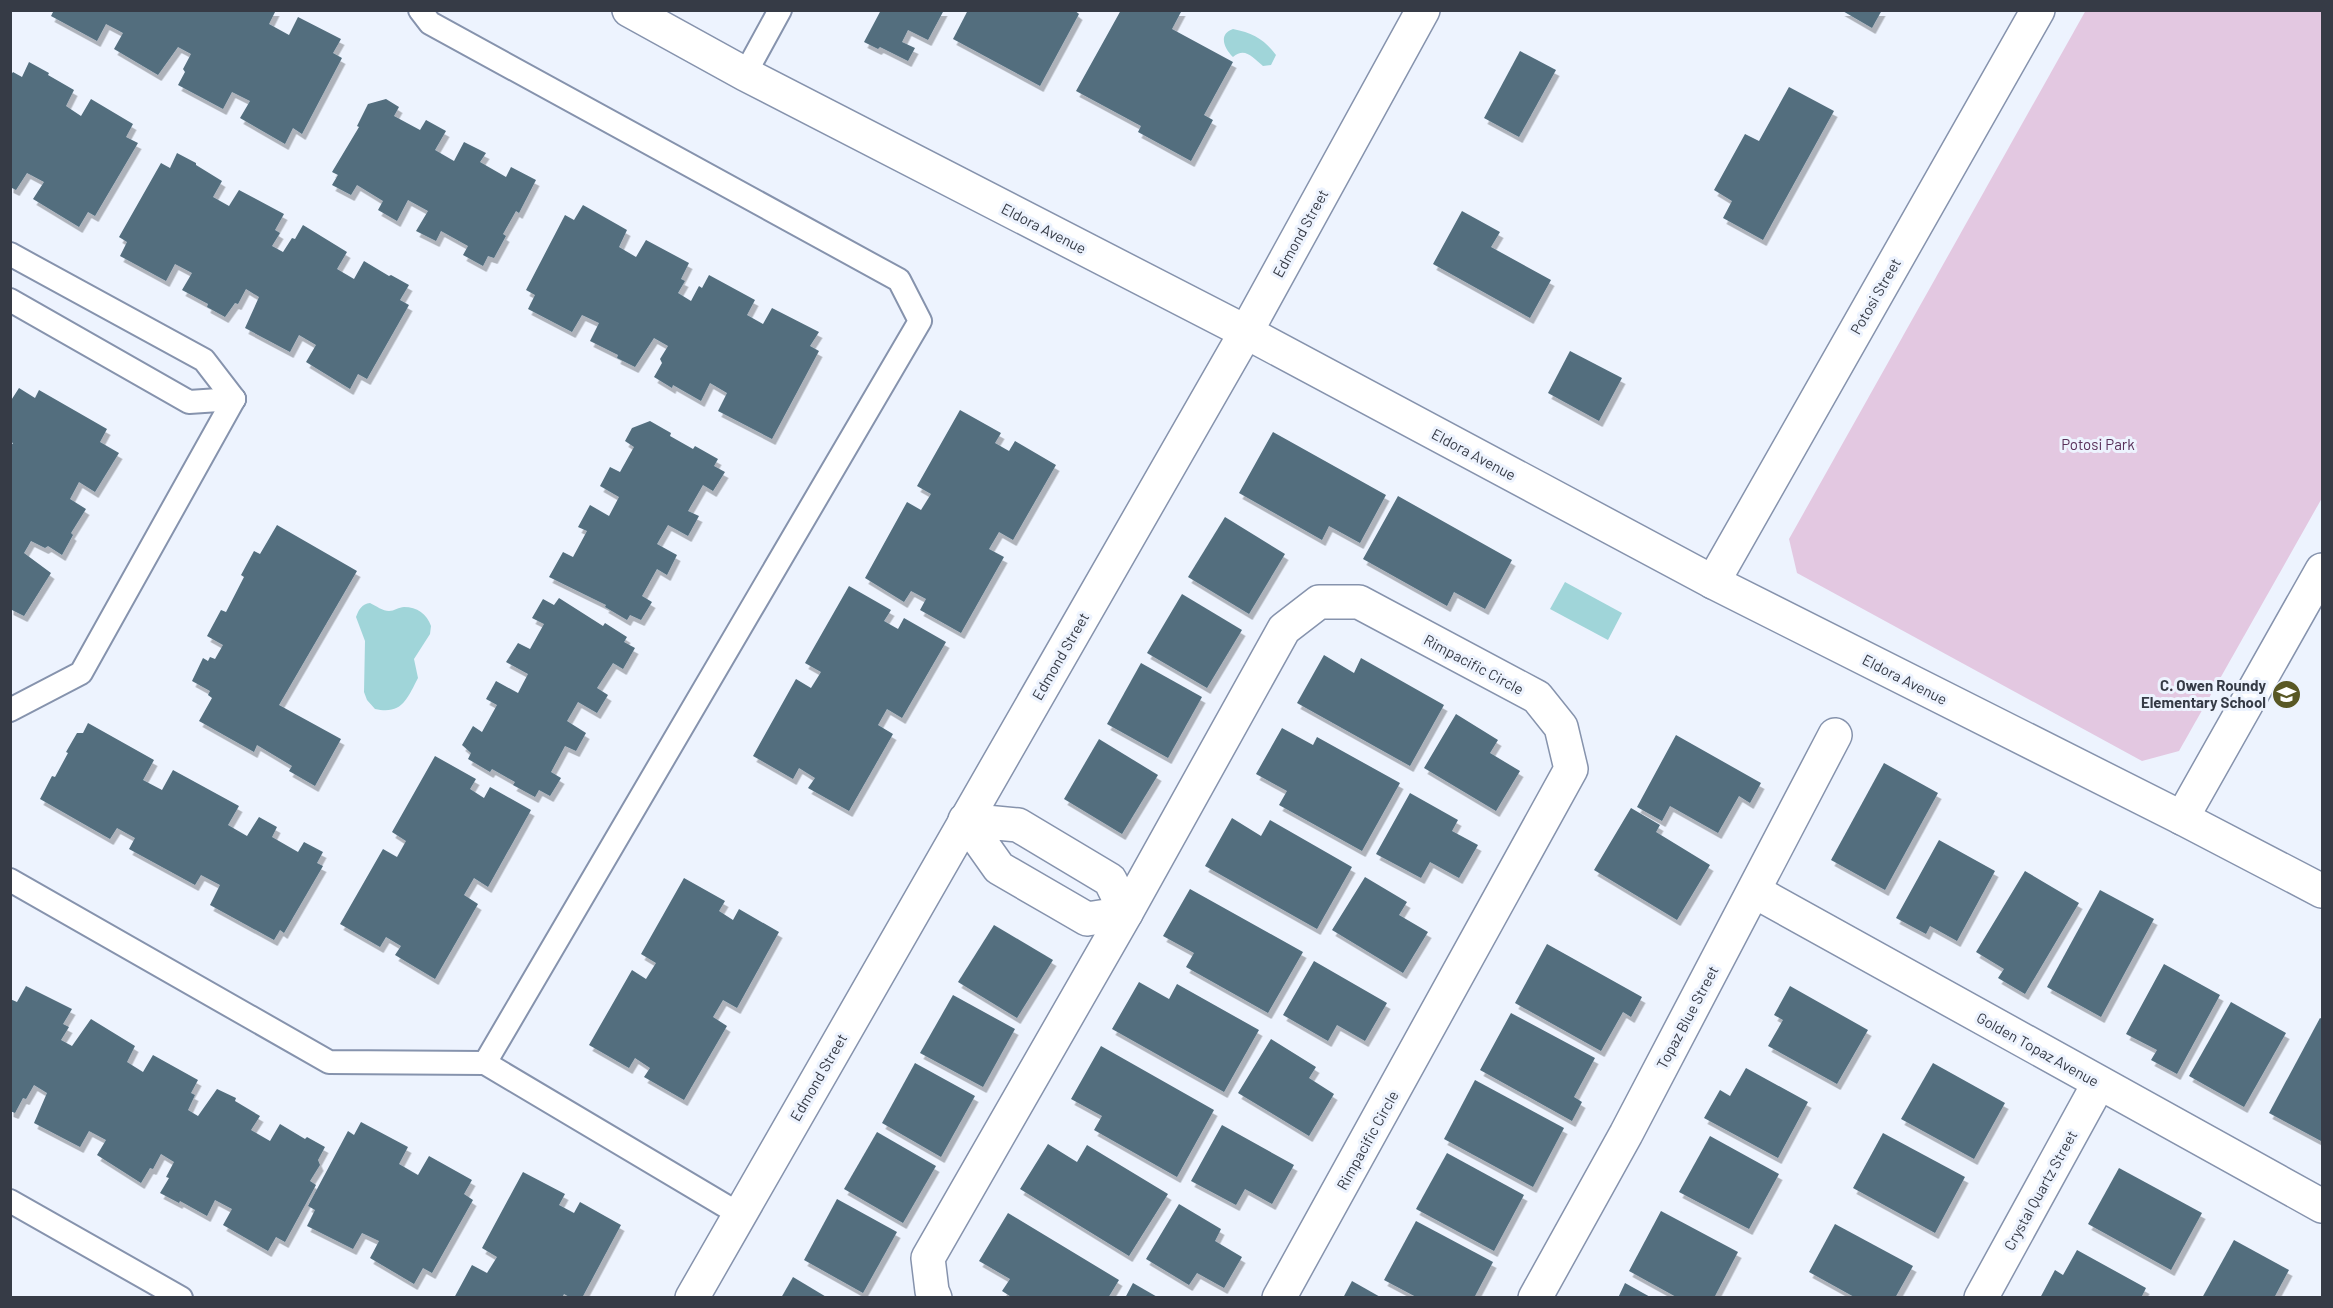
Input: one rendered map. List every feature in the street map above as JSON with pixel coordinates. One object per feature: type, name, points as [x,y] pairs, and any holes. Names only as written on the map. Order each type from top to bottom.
[{"type":"street","name":"Eldora Avenue","points":[[629,10],[745,74],[1246,332],[1713,582],[2322,891]]},
{"type":"street","name":"Edmond Street","points":[[692,1298],[1246,332],[1423,10]]},
{"type":"street","name":"Potosi Street","points":[[1713,582],[2038,10]]},
{"type":"street","points":[[2182,818],[2322,570]]},
{"type":"street","name":"Rimpacific Circle","points":[[936,1298],[932,1291],[928,1258],[1126,914],[1284,629],[1318,602],[1359,602],[1537,697],[1561,728],[1571,769],[1280,1298]]},
{"type":"street","name":"Topaz Blue Street","points":[[1535,1298],[1626,1134],[1835,735]]},
{"type":"street","points":[[965,820],[1018,825],[1110,880],[1126,914],[1087,919],[999,868],[965,820]]},
{"type":"street","name":"Golden Topaz Avenue","points":[[1754,891],[2322,1206]]},
{"type":"street","name":"Crystal Quartz Street","points":[[1982,1298],[2098,1083]]},
{"type":"lane","points":[[420,10],[430,23],[898,280],[920,321],[484,1063]]},
{"type":"lane","points":[[745,74],[780,10]]},
{"type":"lane","points":[[10,254],[204,360],[234,399]]},
{"type":"lane","points":[[10,300],[189,402],[234,399]]},
{"type":"lane","points":[[10,710],[81,673],[234,399]]},
{"type":"lane","points":[[10,880],[329,1062],[484,1063],[739,1214]]},
{"type":"lane","points":[[10,1201],[181,1298]]},
{"type":"green space","name":"Potosi Park","points":[[2086,10],[2322,11],[2322,498],[2179,751],[2142,761],[1797,573],[1789,539]]},
{"type":"water","points":[[1233,29],[1246,32],[1267,45],[1276,55],[1271,65],[1263,66],[1245,53],[1233,57],[1227,50],[1224,38],[1228,31]]},
{"type":"water","points":[[1565,582],[1622,613],[1608,640],[1550,609]]},
{"type":"water","points":[[370,603],[387,611],[402,607],[413,608],[424,615],[431,626],[430,634],[414,659],[418,678],[403,704],[392,710],[375,709],[367,700],[364,692],[365,641],[356,617],[361,607]]},
{"type":"building","points":[[54,10],[276,10],[269,24],[289,35],[298,17],[341,39],[333,53],[342,58],[302,134],[293,128],[285,144],[240,118],[250,101],[232,92],[223,109],[178,85],[191,54],[178,47],[158,75],[114,49],[123,33],[106,24],[97,41],[51,16]]},
{"type":"building","points":[[881,10],[944,10],[928,40],[908,30],[902,42],[915,48],[908,61],[864,42]]},
{"type":"building","points":[[968,10],[1074,10],[1079,14],[1040,86],[953,39]]},
{"type":"building","points":[[1121,10],[1182,10],[1172,29],[1233,62],[1204,115],[1213,120],[1191,161],[1138,132],[1141,126],[1076,91]]},
{"type":"building","points":[[1841,10],[1882,10],[1872,28]]},
{"type":"building","points":[[1520,51],[1556,70],[1519,137],[1484,118]]},
{"type":"building","points":[[29,62],[74,90],[66,106],[81,116],[91,99],[133,124],[126,137],[138,143],[95,216],[88,212],[79,227],[33,199],[44,182],[27,173],[16,190],[10,187],[10,76],[13,72],[22,77]]},
{"type":"building","points":[[1789,87],[1834,111],[1763,240],[1723,218],[1732,201],[1714,190],[1745,134],[1759,141]]},
{"type":"building","points":[[386,99],[399,107],[394,116],[420,130],[426,120],[446,131],[435,150],[454,161],[464,142],[486,153],[480,162],[506,177],[511,167],[536,180],[519,213],[516,211],[503,234],[506,236],[494,258],[488,256],[483,266],[463,255],[468,246],[441,231],[436,241],[416,231],[428,211],[408,200],[397,221],[378,210],[383,201],[357,185],[351,195],[332,185],[338,175],[332,172],[359,127],[357,126],[368,104]]},
{"type":"building","points":[[177,153],[222,181],[213,197],[229,206],[239,190],[284,214],[275,230],[280,233],[272,246],[283,252],[292,238],[295,239],[303,225],[347,252],[337,269],[354,279],[364,261],[409,285],[400,300],[409,305],[367,379],[358,374],[350,389],[306,362],[316,345],[299,335],[290,352],[245,328],[259,297],[246,289],[238,304],[235,303],[225,317],[207,307],[208,304],[182,290],[192,273],[175,264],[166,281],[120,256],[127,242],[119,237],[161,163],[170,168]]},
{"type":"building","points":[[583,205],[627,230],[619,247],[636,257],[646,240],[689,263],[681,279],[685,281],[678,293],[691,301],[699,286],[702,288],[709,275],[755,300],[747,315],[763,324],[772,308],[819,332],[810,346],[819,351],[772,439],[718,411],[727,393],[710,383],[701,401],[654,377],[662,363],[660,359],[668,346],[654,338],[635,367],[617,358],[618,355],[590,341],[599,323],[582,315],[572,332],[528,309],[535,295],[526,290],[565,215],[574,220]]},
{"type":"building","points":[[1462,211],[1500,232],[1491,247],[1551,280],[1530,318],[1433,264]]},
{"type":"building","points":[[1570,351],[1622,378],[1599,421],[1548,393]]},
{"type":"building","points":[[19,388],[35,398],[39,390],[107,429],[100,442],[119,453],[95,492],[79,482],[70,499],[86,509],[71,533],[73,535],[62,555],[48,546],[45,548],[31,541],[24,553],[51,573],[24,616],[10,609],[10,447],[13,443],[10,442],[10,402]]},
{"type":"building","points":[[960,410],[1001,433],[995,443],[1009,451],[1015,441],[1056,465],[1013,540],[999,532],[989,549],[1004,557],[961,633],[920,610],[926,599],[911,591],[904,602],[865,578],[907,502],[921,510],[931,494],[917,486]]},
{"type":"building","points":[[650,421],[693,449],[695,446],[718,459],[714,466],[725,472],[713,491],[703,485],[688,511],[699,516],[688,536],[668,525],[657,544],[677,555],[667,575],[657,569],[642,596],[652,602],[641,620],[630,615],[627,620],[605,607],[606,605],[549,577],[563,552],[573,557],[587,531],[578,527],[590,505],[609,516],[619,497],[600,486],[610,467],[620,472],[634,447],[625,441],[632,428]]},
{"type":"building","points":[[1273,432],[1386,495],[1360,543],[1329,526],[1322,540],[1239,493]]},
{"type":"building","points":[[1398,496],[1512,560],[1485,609],[1454,592],[1447,606],[1363,559]]},
{"type":"building","points":[[1225,517],[1285,554],[1249,614],[1188,577]]},
{"type":"building","points":[[277,525],[357,571],[279,705],[341,739],[315,786],[289,771],[292,766],[257,745],[254,752],[199,721],[212,698],[208,695],[210,691],[192,681],[203,658],[208,661],[210,657],[215,659],[223,645],[207,636],[221,610],[226,612],[244,577],[241,575],[254,551],[260,554]]},
{"type":"building","points":[[849,586],[891,610],[884,621],[898,629],[904,618],[946,642],[902,718],[887,709],[878,725],[893,734],[849,811],[808,788],[815,778],[799,768],[793,779],[753,756],[796,679],[811,688],[821,672],[805,663]]},
{"type":"building","points":[[1182,594],[1242,630],[1207,688],[1147,653]]},
{"type":"building","points":[[559,598],[603,626],[605,623],[627,637],[624,642],[635,648],[623,669],[613,663],[597,688],[608,695],[597,713],[578,702],[567,721],[586,733],[576,751],[565,746],[551,772],[561,778],[550,796],[539,790],[535,797],[513,785],[515,782],[492,769],[490,772],[468,759],[471,753],[462,745],[473,726],[482,732],[497,705],[486,699],[496,681],[518,693],[528,674],[506,662],[518,643],[530,649],[544,624],[532,618],[543,599],[554,605]]},
{"type":"building","points":[[1324,655],[1354,673],[1361,658],[1444,705],[1410,766],[1297,703]]},
{"type":"building","points":[[1141,663],[1202,697],[1168,758],[1107,724]]},
{"type":"building","points":[[1456,714],[1498,740],[1490,753],[1520,771],[1496,811],[1424,768]]},
{"type":"building","points":[[88,723],[154,760],[143,780],[162,790],[173,770],[239,806],[228,825],[247,836],[259,817],[277,827],[272,837],[298,852],[304,842],[323,852],[317,863],[323,866],[284,933],[280,930],[274,940],[210,905],[220,885],[201,875],[195,885],[129,849],[135,838],[117,828],[110,839],[40,799],[52,776],[55,777],[77,733],[83,733]]},
{"type":"building","points":[[1282,728],[1313,745],[1317,737],[1400,783],[1362,851],[1279,805],[1287,791],[1256,774]]},
{"type":"building","points":[[1676,735],[1761,783],[1750,803],[1739,796],[1718,833],[1670,806],[1662,821],[1637,807]]},
{"type":"building","points":[[1099,739],[1158,775],[1122,834],[1064,799]]},
{"type":"building","points":[[435,756],[476,779],[470,789],[484,798],[490,787],[531,810],[488,887],[474,878],[464,895],[478,904],[435,979],[395,955],[401,946],[386,937],[380,947],[340,924],[383,849],[397,857],[406,841],[392,832]]},
{"type":"building","points":[[1884,763],[1938,793],[1885,890],[1831,860]]},
{"type":"building","points":[[1410,793],[1458,820],[1452,831],[1478,845],[1459,878],[1430,862],[1421,878],[1376,854]]},
{"type":"building","points":[[1631,808],[1660,825],[1656,832],[1710,865],[1677,920],[1594,870]]},
{"type":"building","points":[[1232,818],[1261,836],[1270,820],[1352,867],[1317,929],[1205,866]]},
{"type":"building","points":[[1939,840],[1995,871],[1957,941],[1930,926],[1926,934],[1896,918]]},
{"type":"building","points":[[2025,871],[2079,903],[2025,994],[1998,978],[2004,969],[1976,952]]},
{"type":"building","points":[[1365,877],[1407,902],[1399,915],[1428,932],[1403,973],[1332,930]]},
{"type":"building","points":[[684,878],[725,901],[719,911],[733,920],[739,909],[779,932],[737,1008],[723,1000],[713,1017],[727,1026],[684,1100],[644,1077],[650,1068],[635,1058],[629,1068],[589,1045],[632,970],[646,979],[656,963],[641,954]]},
{"type":"building","points":[[1190,889],[1303,952],[1268,1013],[1186,967],[1194,953],[1163,936]]},
{"type":"building","points":[[2100,890],[2154,919],[2101,1017],[2047,987]]},
{"type":"building","points":[[994,925],[1053,960],[1017,1018],[958,982]]},
{"type":"building","points":[[1547,944],[1642,997],[1631,1017],[1623,1012],[1601,1051],[1515,1003]]},
{"type":"building","points":[[1314,961],[1387,1003],[1365,1041],[1337,1025],[1328,1041],[1283,1015]]},
{"type":"building","points":[[2164,964],[2220,995],[2177,1074],[2151,1060],[2157,1050],[2126,1034]]},
{"type":"building","points":[[1139,982],[1169,999],[1177,984],[1259,1030],[1224,1092],[1112,1029]]},
{"type":"building","points":[[26,986],[72,1009],[63,1024],[69,1027],[61,1040],[72,1046],[91,1019],[135,1046],[127,1062],[143,1072],[153,1055],[198,1080],[191,1093],[195,1095],[188,1110],[198,1116],[217,1089],[236,1098],[235,1101],[260,1116],[251,1130],[270,1141],[280,1124],[305,1139],[307,1137],[325,1147],[318,1160],[320,1165],[310,1181],[316,1185],[285,1242],[276,1237],[268,1251],[223,1225],[232,1209],[215,1200],[207,1216],[160,1193],[169,1178],[166,1177],[174,1162],[161,1154],[153,1169],[150,1168],[141,1183],[97,1155],[106,1140],[89,1131],[80,1147],[34,1123],[47,1093],[34,1085],[26,1099],[23,1098],[15,1113],[10,1111],[10,999],[17,1002]]},
{"type":"building","points":[[1790,986],[1868,1030],[1837,1084],[1768,1046],[1783,1020],[1774,1015]]},
{"type":"building","points":[[953,995],[1015,1029],[983,1087],[920,1053]]},
{"type":"building","points":[[2231,1002],[2286,1033],[2244,1107],[2189,1076]]},
{"type":"building","points":[[1511,1013],[1595,1058],[1574,1097],[1582,1102],[1572,1121],[1480,1070]]},
{"type":"building","points":[[2320,1018],[2322,1019],[2321,1141],[2269,1113]]},
{"type":"building","points":[[1271,1039],[1316,1067],[1309,1078],[1334,1094],[1309,1136],[1238,1093]]},
{"type":"building","points":[[1101,1046],[1214,1110],[1177,1177],[1094,1130],[1102,1116],[1071,1099]]},
{"type":"building","points":[[915,1063],[975,1096],[941,1157],[882,1123]]},
{"type":"building","points":[[1933,1063],[2005,1103],[1974,1159],[1901,1119]]},
{"type":"building","points":[[1746,1068],[1808,1102],[1778,1158],[1704,1118],[1720,1090],[1730,1096]]},
{"type":"building","points":[[1475,1080],[1564,1128],[1533,1187],[1444,1139]]},
{"type":"building","points":[[361,1122],[408,1147],[399,1164],[418,1175],[429,1156],[472,1180],[464,1194],[473,1200],[432,1273],[423,1268],[414,1284],[370,1258],[379,1241],[362,1233],[353,1249],[307,1226],[315,1210],[308,1206],[348,1131],[354,1135]]},
{"type":"building","points":[[1222,1125],[1294,1165],[1272,1204],[1245,1189],[1236,1205],[1191,1181]]},
{"type":"building","points":[[877,1132],[936,1166],[903,1223],[844,1189]]},
{"type":"building","points":[[1883,1133],[1965,1177],[1935,1233],[1853,1188]]},
{"type":"building","points":[[1710,1136],[1779,1174],[1749,1229],[1679,1192]]},
{"type":"building","points":[[1048,1144],[1077,1162],[1087,1145],[1168,1194],[1129,1256],[1020,1189]]},
{"type":"building","points":[[1447,1153],[1524,1195],[1494,1251],[1416,1209]]},
{"type":"building","points":[[2119,1168],[2202,1213],[2171,1270],[2088,1224]]},
{"type":"building","points":[[523,1172],[565,1194],[559,1205],[574,1213],[580,1202],[621,1225],[582,1298],[571,1298],[564,1294],[562,1298],[454,1298],[472,1265],[487,1273],[497,1257],[482,1248]]},
{"type":"building","points":[[837,1199],[897,1232],[863,1293],[804,1260]]},
{"type":"building","points":[[1179,1204],[1221,1229],[1215,1241],[1242,1257],[1224,1288],[1197,1273],[1189,1285],[1146,1259]]},
{"type":"building","points":[[1661,1211],[1738,1252],[1714,1298],[1678,1298],[1629,1271]]},
{"type":"building","points":[[1008,1213],[1119,1280],[1108,1298],[1013,1298],[1002,1291],[1010,1279],[979,1261]]},
{"type":"building","points":[[1416,1221],[1493,1262],[1474,1298],[1418,1298],[1384,1280]]},
{"type":"building","points":[[1835,1224],[1913,1266],[1895,1298],[1856,1298],[1809,1272]]},
{"type":"building","points":[[2234,1240],[2289,1270],[2274,1298],[2202,1298]]},
{"type":"building","points":[[2077,1250],[2146,1288],[2141,1298],[2040,1298],[2055,1270],[2063,1275]]},
{"type":"building","points":[[793,1277],[828,1298],[781,1298]]},
{"type":"building","points":[[1352,1281],[1382,1298],[1343,1298]]},
{"type":"building","points":[[1133,1283],[1159,1298],[1125,1298]]},
{"type":"building","points":[[1625,1283],[1652,1298],[1618,1298]]},
{"type":"place","name":"C. Owen Roundy Elementary School","points":[[2287,694]]}]
